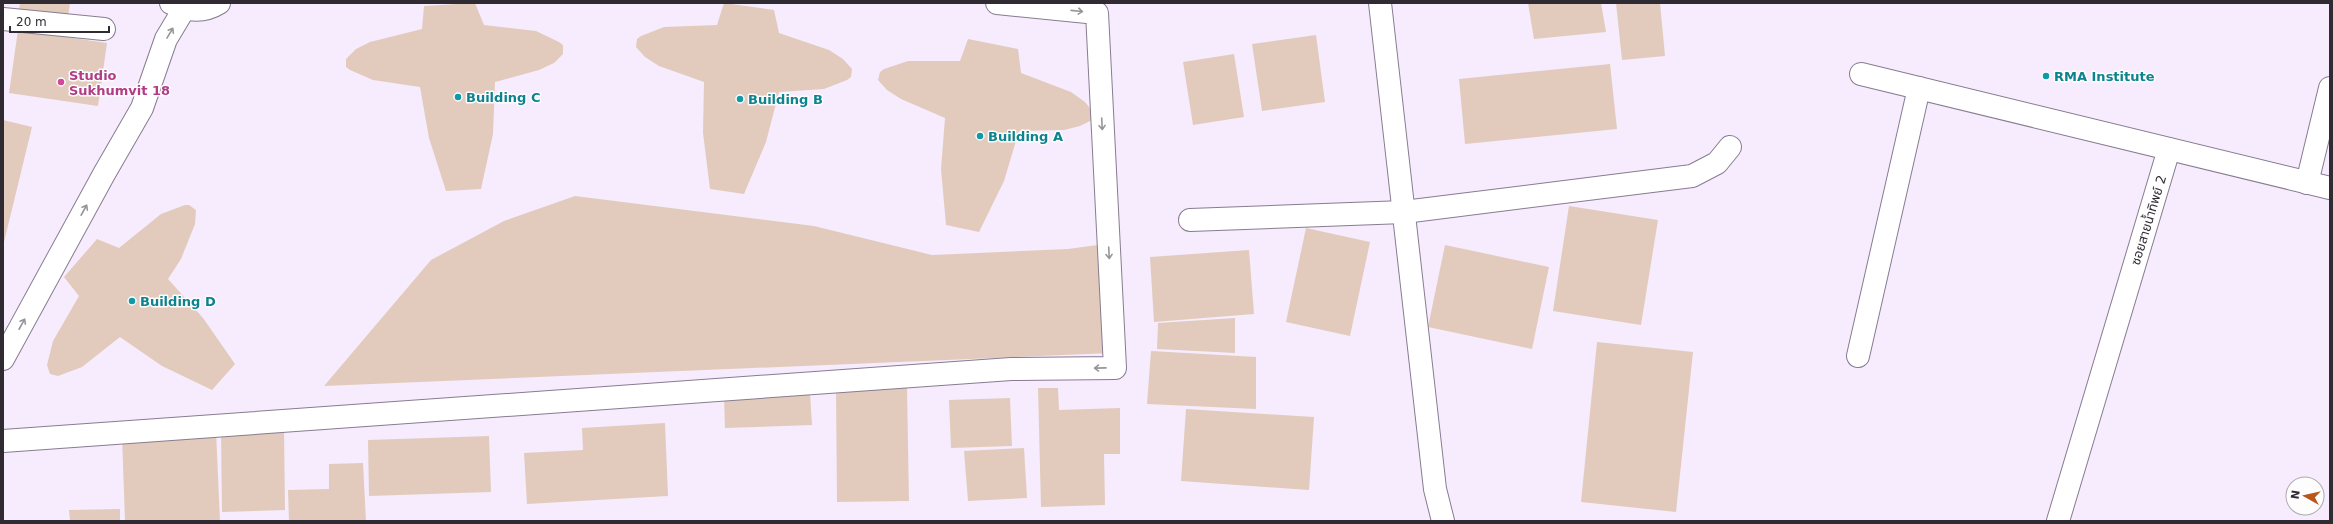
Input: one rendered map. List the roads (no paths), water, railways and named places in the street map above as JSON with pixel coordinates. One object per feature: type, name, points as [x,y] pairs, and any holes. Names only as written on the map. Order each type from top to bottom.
[{"type":"street","points":[[3,359],[104,174],[142,108],[178,6],[196,10],[212,8],[219,3]]},
{"type":"street","points":[[3,442],[1011,369],[1115,368],[1096,13],[996,3]]},
{"type":"street","points":[[1380,3],[1435,489],[1442,521]]},
{"type":"street","points":[[3,19],[104,29]]},
{"type":"street","points":[[1861,74],[2330,188]]},
{"type":"street","points":[[1858,356],[1920,88]]},
{"type":"street","points":[[2307,183],[2330,88]]},
{"type":"street","points":[[1190,220],[1404,212],[1692,176],[1717,163],[1730,147]]},
{"type":"street","name":"ซอยสายน้ำทิพย์ 2","points":[[2058,521],[2169,149]]},
{"type":"place","name":"RMA Institute","points":[[2046,76]]},
{"type":"place","name":"Studio Sukhumvit 18","points":[[61,82]]},
{"type":"place","name":"Building C","points":[[458,97]]},
{"type":"place","name":"Building B","points":[[740,99]]},
{"type":"place","name":"Building A","points":[[980,136]]},
{"type":"place","name":"Building D","points":[[132,301]]}]
